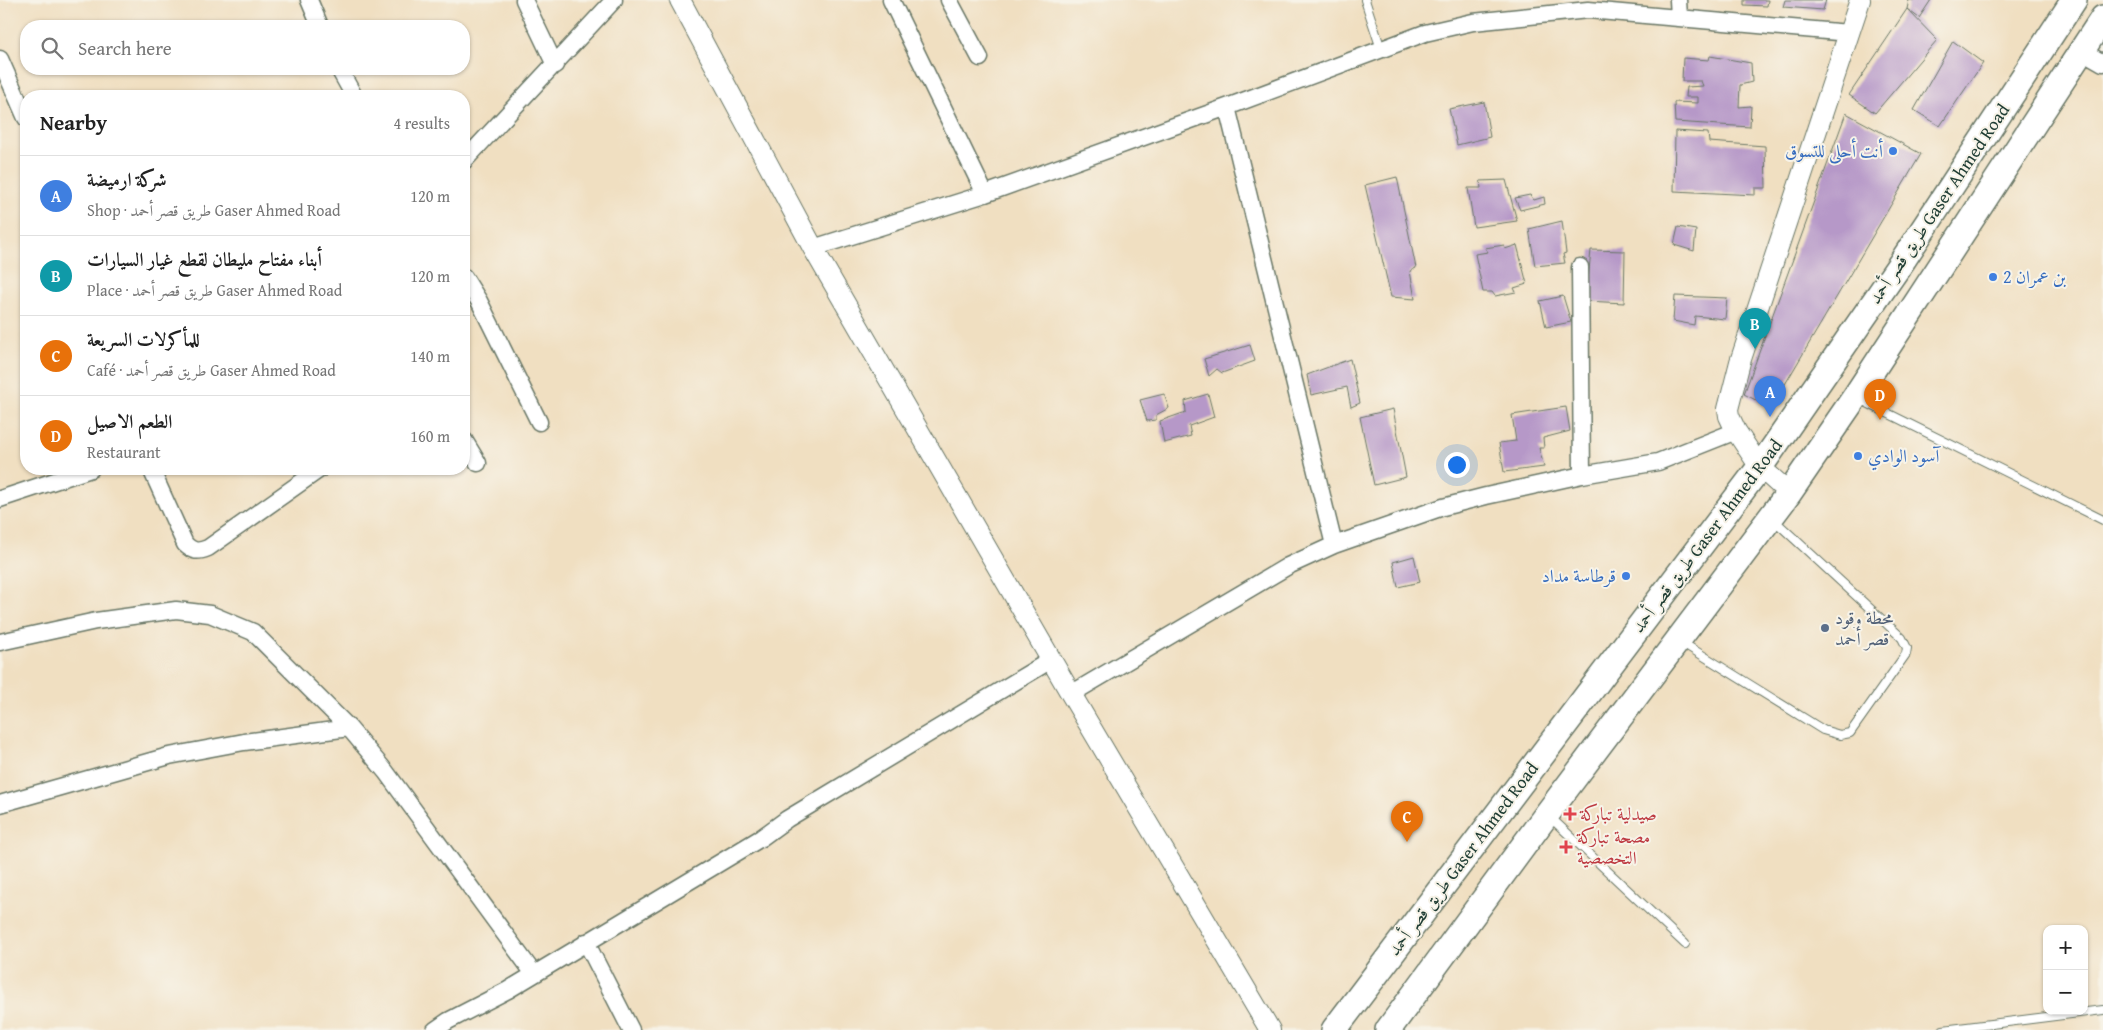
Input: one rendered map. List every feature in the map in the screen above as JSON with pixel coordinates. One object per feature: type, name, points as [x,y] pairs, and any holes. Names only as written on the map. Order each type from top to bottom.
[{"type":"main road","name":"طريق قصر أحمد Gaser Ahmed Road","points":[[1334,1030],[1760,468],[1901,263],[2074,0]]},
{"type":"main road","name":"طريق قصر أحمد Gaser Ahmed Road","points":[[1388,1030],[1547,814],[1789,493],[2092,57],[2103,18]]},
{"type":"street","points":[[309,0],[317,20]]},
{"type":"street","points":[[524,0],[555,65]]},
{"type":"street","points":[[470,155],[614,0]]},
{"type":"street","points":[[680,0],[813,248],[1051,660],[1270,1030]]},
{"type":"street","points":[[891,0],[985,194]]},
{"type":"street","points":[[949,0],[980,58]]},
{"type":"street","points":[[1678,0],[1679,17]]},
{"type":"street","points":[[1789,493],[1760,468],[1736,431],[1728,410],[1740,362],[1860,0]]},
{"type":"street","points":[[813,248],[985,194],[1425,33],[1473,22],[1586,5],[1679,17],[1849,33]]},
{"type":"street","points":[[0,59],[20,104]]},
{"type":"street","points":[[342,75],[351,90]]},
{"type":"street","points":[[1227,107],[1334,544]]},
{"type":"street","points":[[1580,267],[1582,475]]},
{"type":"street","points":[[470,287],[539,422]]},
{"type":"street","points":[[1071,694],[1288,566],[1334,544],[1443,507],[1582,475],[1658,462],[1736,431]]},
{"type":"street","points":[[470,450],[478,464]]},
{"type":"street","points":[[0,499],[73,475]]},
{"type":"street","points":[[154,475],[185,544],[190,550],[198,552],[208,548],[311,475]]},
{"type":"street","points":[[0,642],[96,621],[176,610],[210,614],[253,632],[349,728],[386,772],[534,974]]},
{"type":"street","points":[[446,1027],[761,838],[787,819],[1051,660]]},
{"type":"street","points":[[0,804],[169,756],[244,742],[349,728]]},
{"type":"street","points":[[586,942],[631,1030]]},
{"type":"lane","points":[[1365,0],[1381,49]]},
{"type":"lane","points":[[1855,396],[2103,520]]},
{"type":"lane","points":[[1679,641],[1823,730],[1840,735],[1850,733],[1906,654],[1907,648],[1902,638],[1771,517]]},
{"type":"lane","points":[[1547,814],[1685,944]]},
{"type":"lane","points":[[1943,1030],[2103,1010]]},
{"type":"building","points":[[1744,0],[1768,0],[1767,6],[1744,5]]},
{"type":"building","points":[[1785,0],[1826,0],[1823,10],[1783,7]]},
{"type":"building","points":[[1909,0],[1931,0],[1919,18],[1907,9]]},
{"type":"building","points":[[1907,9],[1937,40],[1875,113],[1849,95]]},
{"type":"building","points":[[1953,41],[1983,63],[1940,126],[1914,110]]},
{"type":"building","points":[[1710,56],[1751,63],[1752,82],[1740,85],[1739,107],[1751,106],[1750,127],[1675,122],[1674,102],[1698,103],[1698,97],[1686,97],[1687,87],[1703,86],[1701,81],[1682,81],[1683,58],[1709,60]]},
{"type":"building","points":[[1484,102],[1490,137],[1457,145],[1449,109]]},
{"type":"building","points":[[1846,113],[1921,154],[1771,408],[1744,394]]},
{"type":"building","points":[[1675,131],[1708,133],[1709,142],[1765,146],[1766,188],[1755,188],[1755,195],[1674,191]]},
{"type":"building","points":[[1397,177],[1416,268],[1410,271],[1415,299],[1391,297],[1365,185]]},
{"type":"building","points":[[1506,180],[1517,221],[1474,227],[1468,188],[1481,188],[1480,181]]},
{"type":"building","points":[[1530,195],[1534,200],[1544,197],[1545,204],[1520,210],[1515,198]]},
{"type":"building","points":[[1562,221],[1566,253],[1563,254],[1565,263],[1535,266],[1529,229]]},
{"type":"building","points":[[1678,227],[1696,230],[1694,251],[1674,245]]},
{"type":"building","points":[[1504,245],[1505,249],[1517,245],[1527,284],[1514,288],[1516,292],[1495,296],[1492,292],[1483,292],[1475,254],[1488,252],[1485,248]]},
{"type":"building","points":[[1591,250],[1625,251],[1624,303],[1586,301]]},
{"type":"building","points":[[1563,296],[1571,322],[1546,327],[1540,301]]},
{"type":"building","points":[[1675,296],[1727,298],[1725,319],[1695,316],[1694,325],[1673,321]]},
{"type":"building","points":[[1250,345],[1255,361],[1222,373],[1217,369],[1209,376],[1204,359]]},
{"type":"building","points":[[1350,359],[1360,403],[1351,407],[1347,387],[1311,395],[1307,375]]},
{"type":"building","points":[[1164,394],[1169,408],[1156,415],[1156,420],[1147,421],[1140,400]]},
{"type":"building","points":[[1208,394],[1214,417],[1189,426],[1191,436],[1164,443],[1160,421],[1186,412],[1185,401]]},
{"type":"building","points":[[1566,407],[1570,431],[1543,438],[1544,448],[1539,448],[1544,467],[1504,472],[1499,443],[1516,441],[1512,415]]},
{"type":"building","points":[[1393,409],[1406,477],[1374,485],[1360,417]]},
{"type":"building","points":[[1414,556],[1420,582],[1398,587],[1393,562]]},
{"type":"place","name":"أنت أحلى للتسوق","points":[[1893,151]]},
{"type":"place","name":"بن عمران 2","points":[[1993,277]]},
{"type":"place","name":"أبناء مفتاح مليطان لقطع غيار السيارات","points":[[1755,349]]},
{"type":"place","name":"شركة ارميضة","points":[[1770,417]]},
{"type":"place","name":"الطعم الاصيل","points":[[1880,420]]},
{"type":"place","name":"آسود الوادي","points":[[1858,456]]},
{"type":"place","name":"قرطاسة مداد","points":[[1626,576]]},
{"type":"place","name":"محطة وقود قصر أحمد","points":[[1825,628]]},
{"type":"place","name":"صيدلية تباركة","points":[[1570,814]]},
{"type":"place","name":"للمأكرلات السريعة","points":[[1407,842]]},
{"type":"place","name":"مصحة تباركة التخصصية","points":[[1566,847]]}]
